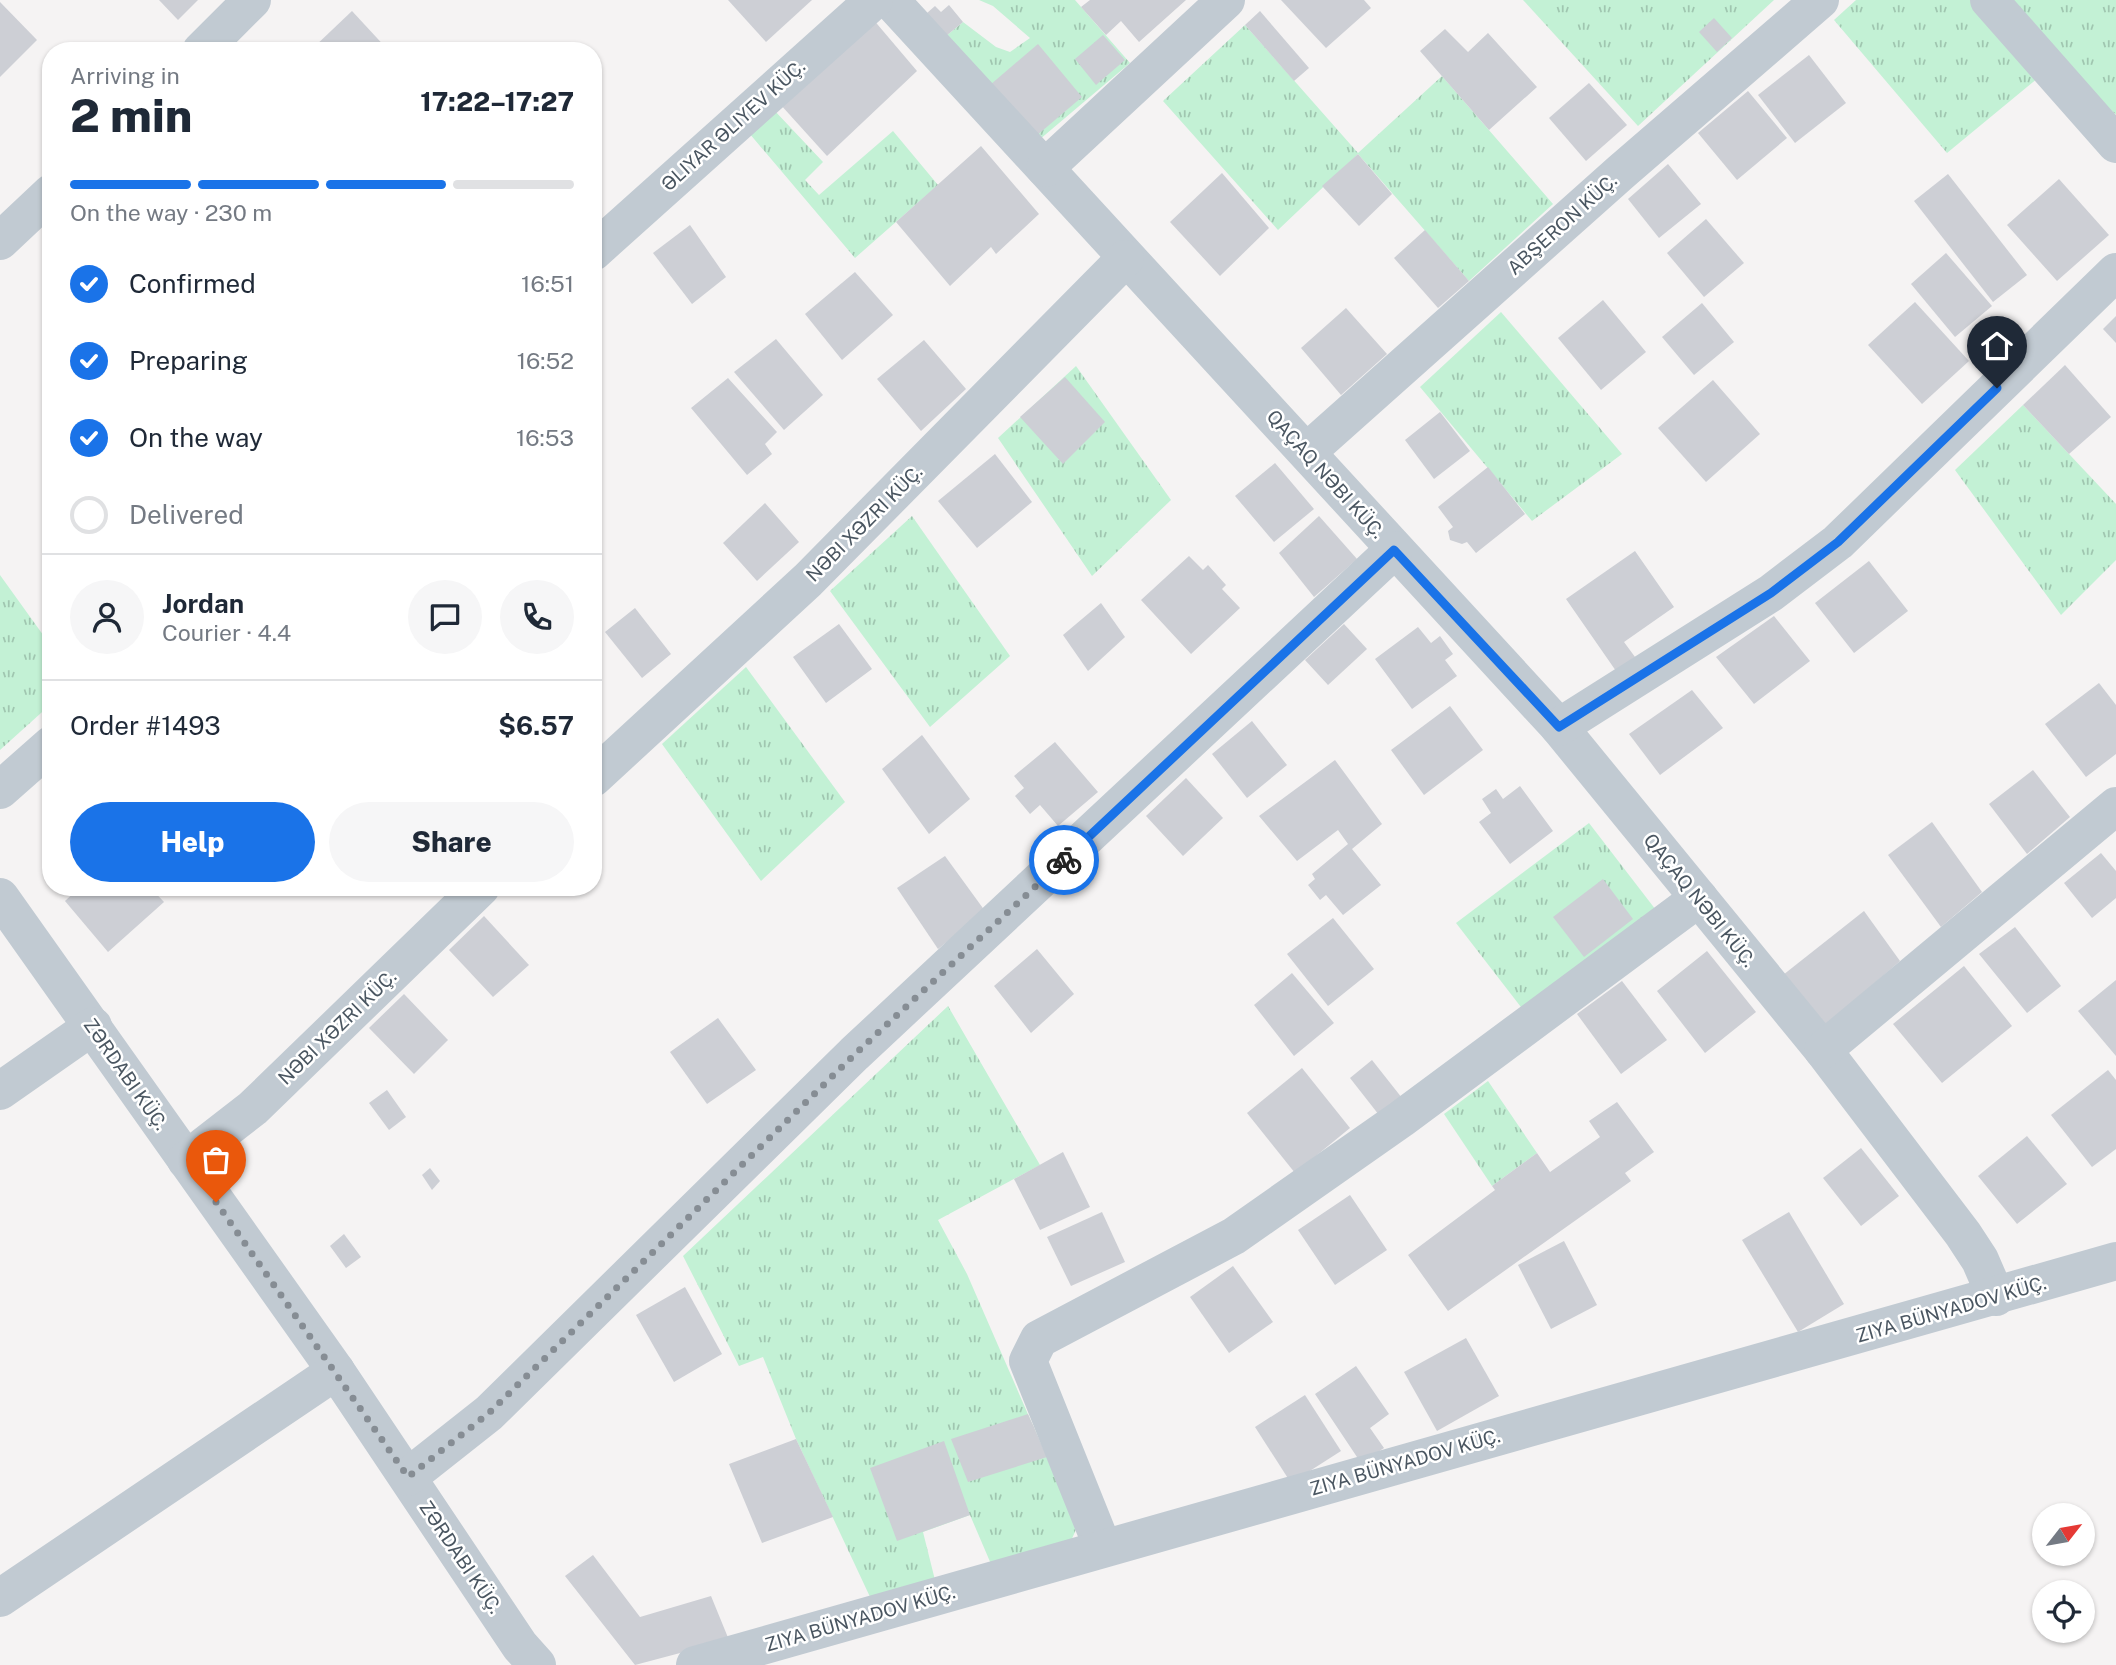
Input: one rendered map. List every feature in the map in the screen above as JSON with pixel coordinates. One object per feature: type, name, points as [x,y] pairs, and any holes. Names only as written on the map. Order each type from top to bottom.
[{"type":"street","points":[[210,42],[252,0]]},
{"type":"street","name":"ƏLIYAR ƏLIYEV KÜÇ.","points":[[602,244],[702,151],[874,0]]},
{"type":"street","name":"QAÇAQ NƏBI KÜÇ.","points":[[890,0],[1125,259],[1308,451],[1394,550],[1559,727],[1823,1050],[1963,1234],[1980,1260],[1996,1297]]},
{"type":"street","points":[[1045,168],[1226,0]]},
{"type":"street","name":"ABŞERON KÜÇ.","points":[[1308,451],[1621,172],[1820,0]]},
{"type":"street","points":[[1989,0],[2116,144]]},
{"type":"street","points":[[0,241],[42,201]]},
{"type":"street","name":"NƏBI XƏZRI KÜÇ.","points":[[602,770],[808,580],[1125,259]]},
{"type":"street","points":[[1559,727],[1771,593],[1838,542],[2116,272]]},
{"type":"street","points":[[408,1477],[489,1413],[854,1055],[1394,550]]},
{"type":"street","points":[[0,790],[42,753]]},
{"type":"street","points":[[1823,1050],[2116,806]]},
{"type":"street","name":"NƏBI XƏZRI KÜÇ.","points":[[186,1160],[253,1108],[472,896]]},
{"type":"street","name":"ZƏRDABI KÜÇ.","points":[[0,897],[335,1371],[520,1646],[537,1665]]},
{"type":"street","points":[[1103,1548],[1028,1361],[1039,1339],[1234,1236],[1401,1119],[1699,898]]},
{"type":"street","points":[[0,1091],[93,1026]]},
{"type":"street","name":"ZIYA BÜNYADOV KÜÇ.","points":[[695,1665],[2116,1261]]},
{"type":"street","points":[[0,1598],[335,1371]]},
{"type":"green space","points":[[979,0],[1075,0],[1130,63],[1039,140],[946,36],[963,22],[996,47],[1010,52],[1030,38],[993,6]]},
{"type":"green space","points":[[1523,0],[1774,0],[1638,126]]},
{"type":"green space","points":[[1856,0],[1970,0],[2038,78],[1947,153],[1834,20]]},
{"type":"green space","points":[[2013,0],[2116,0],[2116,115],[2089,87]]},
{"type":"green space","points":[[1245,25],[1358,153],[1442,76],[1553,204],[1469,281],[1358,154],[1278,230],[1163,101]]},
{"type":"green space","points":[[774,110],[823,162],[805,180],[819,195],[893,131],[938,185],[855,258],[749,133]]},
{"type":"green space","points":[[1501,312],[1622,454],[1532,521],[1420,387]]},
{"type":"green space","points":[[1076,366],[1171,500],[1092,576],[998,438]]},
{"type":"green space","points":[[2023,405],[2116,504],[2116,560],[2061,615],[1955,470]]},
{"type":"green space","points":[[912,516],[1010,656],[930,727],[830,591]]},
{"type":"green space","points":[[0,575],[42,633],[42,712],[0,750]]},
{"type":"green space","points":[[746,667],[845,802],[761,881],[662,744]]},
{"type":"green space","points":[[1589,823],[1659,914],[1524,1011],[1456,923]]},
{"type":"green space","points":[[948,1006],[1040,1165],[938,1220],[967,1274],[1077,1527],[1071,1541],[991,1564],[970,1515],[923,1532],[935,1580],[871,1599],[796,1439],[763,1357],[739,1366],[683,1256]]},
{"type":"green space","points":[[1488,1081],[1537,1153],[1492,1186],[1444,1114]]},
{"type":"building","points":[[159,0],[198,0],[178,20]]},
{"type":"building","points":[[728,0],[812,0],[766,42]]},
{"type":"building","points":[[1090,0],[1186,0],[1139,42],[1121,21],[1106,35],[1081,7]]},
{"type":"building","points":[[1281,0],[1364,0],[1371,8],[1326,48]]},
{"type":"building","points":[[0,2],[37,40],[0,77]]},
{"type":"building","points":[[949,5],[963,22],[946,36],[927,13],[935,6],[941,12]]},
{"type":"building","points":[[352,11],[381,42],[319,42]]},
{"type":"building","points":[[1260,11],[1309,68],[1294,81],[1245,25]]},
{"type":"building","points":[[872,18],[917,71],[827,156],[780,104]]},
{"type":"building","points":[[1714,18],[1732,38],[1717,52],[1699,32]]},
{"type":"building","points":[[1445,29],[1468,52],[1488,33],[1537,87],[1489,130],[1420,51]]},
{"type":"building","points":[[1103,35],[1125,60],[1096,85],[1075,59]]},
{"type":"building","points":[[1038,44],[1082,97],[1035,137],[990,85]]},
{"type":"building","points":[[1809,55],[1846,103],[1795,143],[1758,95]]},
{"type":"building","points":[[1589,83],[1627,125],[1586,161],[1549,118]]},
{"type":"building","points":[[1748,91],[1787,138],[1737,180],[1698,133]]},
{"type":"building","points":[[981,146],[1039,214],[996,254],[991,247],[950,286],[896,222]]},
{"type":"building","points":[[1358,154],[1392,194],[1359,226],[1322,186]]},
{"type":"building","points":[[1668,164],[1701,204],[1659,238],[1628,199]]},
{"type":"building","points":[[1222,173],[1269,228],[1220,276],[1170,222]]},
{"type":"building","points":[[1948,174],[2027,275],[1993,302],[1914,201]]},
{"type":"building","points":[[2059,179],[2109,235],[2057,281],[2007,225]]},
{"type":"building","points":[[1706,219],[1744,263],[1704,297],[1667,253]]},
{"type":"building","points":[[690,225],[726,277],[692,304],[653,253]]},
{"type":"building","points":[[1425,230],[1469,281],[1438,308],[1394,258]]},
{"type":"building","points":[[1946,253],[1992,306],[1955,337],[1911,284]]},
{"type":"building","points":[[855,272],[893,315],[842,360],[805,314]]},
{"type":"building","points":[[1603,300],[1646,352],[1601,390],[1558,338]]},
{"type":"building","points":[[1915,302],[1969,361],[1922,404],[1868,345]]},
{"type":"building","points":[[1702,303],[1734,342],[1694,375],[1662,337]]},
{"type":"building","points":[[1346,308],[1387,354],[1341,395],[1301,348]]},
{"type":"building","points":[[2116,316],[2116,343],[2103,329]]},
{"type":"building","points":[[776,339],[823,395],[784,430],[734,372]]},
{"type":"building","points":[[924,340],[966,389],[921,431],[877,379]]},
{"type":"building","points":[[2065,365],[2111,417],[2069,454],[2023,405]]},
{"type":"building","points":[[1065,377],[1105,422],[1063,464],[1020,417]]},
{"type":"building","points":[[728,378],[777,432],[765,444],[772,454],[747,475],[691,408]]},
{"type":"building","points":[[1713,380],[1760,434],[1706,482],[1658,428]]},
{"type":"building","points":[[1440,412],[1470,451],[1434,479],[1405,440]]},
{"type":"building","points":[[995,454],[1032,502],[977,548],[938,501]]},
{"type":"building","points":[[1275,463],[1314,509],[1274,542],[1235,496]]},
{"type":"building","points":[[1488,467],[1525,514],[1476,553],[1467,542],[1462,544],[1450,540],[1448,531],[1453,527],[1438,507]]},
{"type":"building","points":[[765,503],[799,542],[757,581],[723,543]]},
{"type":"building","points":[[1319,516],[1357,559],[1314,597],[1279,553]]},
{"type":"building","points":[[1635,551],[1674,607],[1624,642],[1635,657],[1616,671],[1566,599]]},
{"type":"building","points":[[1189,556],[1203,570],[1208,565],[1226,585],[1222,589],[1240,608],[1191,654],[1141,600]]},
{"type":"building","points":[[1869,561],[1908,611],[1854,653],[1815,603]]},
{"type":"building","points":[[1101,603],[1125,637],[1088,671],[1063,635]]},
{"type":"building","points":[[635,608],[671,654],[642,678],[605,632]]},
{"type":"building","points":[[1774,616],[1810,661],[1754,704],[1716,657]]},
{"type":"building","points":[[839,624],[872,669],[826,703],[793,657]]},
{"type":"building","points":[[1344,624],[1367,649],[1328,685],[1305,660]]},
{"type":"building","points":[[1418,627],[1431,643],[1440,636],[1453,654],[1445,660],[1457,676],[1412,709],[1375,659]]},
{"type":"building","points":[[2099,683],[2116,705],[2116,754],[2086,777],[2045,724]]},
{"type":"building","points":[[1692,690],[1723,728],[1660,775],[1629,734]]},
{"type":"building","points":[[1450,706],[1483,750],[1424,795],[1391,750]]},
{"type":"building","points":[[1252,721],[1287,765],[1247,798],[1212,754]]},
{"type":"building","points":[[922,735],[970,799],[929,834],[882,769]]},
{"type":"building","points":[[1055,742],[1098,792],[1058,826],[1040,805],[1030,814],[1015,796],[1024,788],[1014,776]]},
{"type":"building","points":[[1335,760],[1382,824],[1352,849],[1381,885],[1343,915],[1326,895],[1320,900],[1308,885],[1315,879],[1312,874],[1348,844],[1338,830],[1297,861],[1259,816]]},
{"type":"building","points":[[2033,770],[2070,817],[2027,854],[1989,804]]},
{"type":"building","points":[[1186,778],[1223,818],[1183,856],[1146,816]]},
{"type":"building","points":[[1520,786],[1553,831],[1510,864],[1479,822],[1491,813],[1482,799],[1496,789],[1503,799]]},
{"type":"building","points":[[1932,822],[1982,892],[1941,927],[1888,855]]},
{"type":"building","points":[[2101,853],[2116,871],[2116,898],[2092,918],[2064,883]]},
{"type":"building","points":[[945,856],[985,911],[938,949],[897,888]]},
{"type":"building","points":[[1603,879],[1633,919],[1584,957],[1553,917]]},
{"type":"building","points":[[70,896],[158,896],[164,902],[108,952],[65,901]]},
{"type":"building","points":[[1864,911],[1900,961],[1823,1028],[1783,975]]},
{"type":"building","points":[[484,916],[529,965],[493,997],[449,950]]},
{"type":"building","points":[[1333,918],[1374,969],[1328,1006],[1287,954]]},
{"type":"building","points":[[2015,927],[2061,986],[2027,1013],[1979,954]]},
{"type":"building","points":[[1037,949],[1074,994],[1031,1033],[994,986]]},
{"type":"building","points":[[1707,951],[1756,1012],[1705,1053],[1657,991]]},
{"type":"building","points":[[1964,966],[2012,1026],[1942,1083],[1893,1024]]},
{"type":"building","points":[[1292,973],[1334,1023],[1294,1056],[1254,1005]]},
{"type":"building","points":[[2116,980],[2116,1056],[2078,1011]]},
{"type":"building","points":[[1622,981],[1667,1040],[1621,1074],[1577,1014]]},
{"type":"building","points":[[404,994],[448,1040],[414,1074],[369,1028]]},
{"type":"building","points":[[718,1018],[756,1070],[707,1104],[670,1052]]},
{"type":"building","points":[[1372,1060],[1402,1098],[1379,1115],[1350,1078]]},
{"type":"building","points":[[1302,1068],[1350,1128],[1295,1173],[1247,1113]]},
{"type":"building","points":[[2108,1070],[2116,1080],[2116,1149],[2092,1167],[2051,1115]]},
{"type":"building","points":[[387,1090],[406,1117],[389,1130],[369,1103]]},
{"type":"building","points":[[1617,1102],[1654,1152],[1625,1173],[1631,1181],[1448,1311],[1408,1255],[1495,1190],[1492,1186],[1537,1153],[1550,1172],[1600,1137],[1589,1121]]},
{"type":"building","points":[[2027,1136],[2067,1184],[2017,1224],[1978,1176]]},
{"type":"building","points":[[1861,1148],[1899,1196],[1861,1226],[1823,1178]]},
{"type":"building","points":[[1063,1152],[1090,1207],[1040,1230],[1014,1179]]},
{"type":"building","points":[[430,1168],[440,1181],[432,1190],[422,1175]]},
{"type":"building","points":[[1350,1195],[1387,1250],[1335,1285],[1298,1230]]},
{"type":"building","points":[[1102,1212],[1125,1262],[1071,1286],[1047,1237]]},
{"type":"building","points":[[1789,1212],[1844,1304],[1798,1332],[1742,1240]]},
{"type":"building","points":[[344,1234],[361,1257],[346,1268],[330,1246]]},
{"type":"building","points":[[1564,1241],[1597,1305],[1551,1329],[1518,1265]]},
{"type":"building","points":[[1233,1266],[1273,1322],[1229,1353],[1190,1297]]},
{"type":"building","points":[[685,1287],[722,1354],[674,1382],[636,1315]]},
{"type":"building","points":[[1466,1338],[1499,1396],[1437,1431],[1404,1372]]},
{"type":"building","points":[[1356,1366],[1389,1414],[1370,1428],[1384,1448],[1361,1463],[1315,1394]]},
{"type":"building","points":[[1305,1395],[1341,1451],[1291,1483],[1255,1427]]},
{"type":"building","points":[[1028,1414],[1047,1457],[968,1482],[951,1439]]},
{"type":"building","points":[[796,1439],[833,1517],[762,1543],[729,1464]]},
{"type":"building","points":[[944,1441],[970,1515],[897,1541],[870,1468]]},
{"type":"building","points":[[593,1555],[640,1617],[711,1596],[729,1640],[635,1665],[565,1576]]},
{"type":"way so far","points":[[216,1202],[408,1477],[489,1413],[854,1055],[1064,860]]},
{"type":"route","points":[[1064,860],[1394,550],[1559,727],[1771,593],[1838,542],[1997,388]]}]
